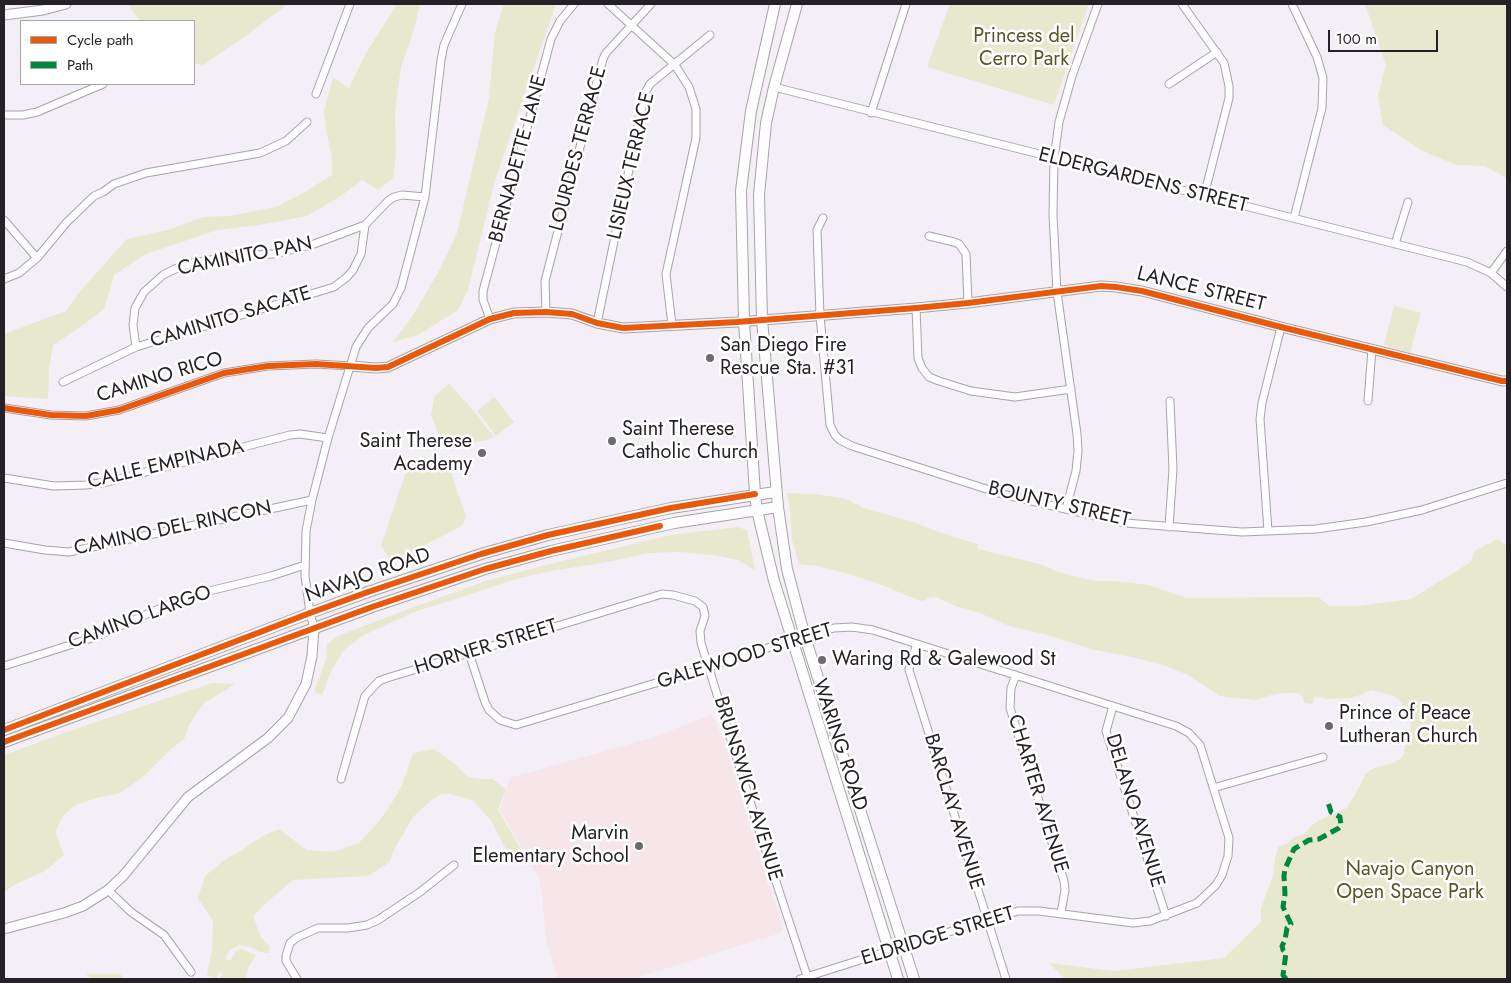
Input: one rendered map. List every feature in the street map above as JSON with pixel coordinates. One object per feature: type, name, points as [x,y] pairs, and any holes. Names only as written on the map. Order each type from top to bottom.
[{"type":"main road","name":"WARING ROAD","points":[[775,4],[752,101],[741,191],[744,321],[757,510],[774,581],[898,979]]},
{"type":"main road","name":"WARING ROAD","points":[[797,4],[766,123],[759,194],[762,319],[775,492],[787,569],[805,636],[914,979]]},
{"type":"main road","name":"NAVAJO ROAD","points":[[4,730],[310,614],[481,554],[548,535],[671,508],[775,492]]},
{"type":"main road","name":"NAVAJO ROAD","points":[[4,742],[314,628],[485,569],[551,551],[674,523],[778,507]]},
{"type":"main road","points":[[407,579],[413,594]]},
{"type":"street","points":[[4,15],[44,10],[66,4]]},
{"type":"street","points":[[316,94],[350,4]]},
{"type":"street","points":[[4,928],[64,913],[83,906],[108,890],[123,876],[188,797],[268,738],[288,718],[306,684],[312,656],[314,628],[310,614],[305,565],[306,531],[312,500],[328,438],[356,346],[368,328],[393,304],[400,288],[426,198],[440,60],[444,45],[462,4]]},
{"type":"street","name":"BERNADETTE LANE","points":[[490,319],[483,300],[483,291],[488,272],[551,39],[560,21],[574,4]]},
{"type":"street","points":[[608,4],[675,65],[689,87],[696,110],[696,138],[666,274],[672,325]]},
{"type":"street","name":"LOURDES TERRACE","points":[[546,312],[545,281],[603,59],[606,53],[651,4]]},
{"type":"street","points":[[871,112],[906,4]]},
{"type":"street","points":[[1066,509],[1076,471],[1078,451],[1057,292],[1053,214],[1054,158],[1059,122],[1072,76],[1098,4]]},
{"type":"street","points":[[1182,4],[1224,63],[1229,86],[1229,98],[1204,196]]},
{"type":"street","points":[[1292,4],[1318,57],[1323,78],[1322,108],[1294,218]]},
{"type":"street","name":"LISIEUX TERRACE","points":[[597,322],[645,93],[650,84],[710,35]]},
{"type":"street","points":[[1169,84],[1217,52]]},
{"type":"street","points":[[4,115],[23,115],[38,112],[101,85]]},
{"type":"street","name":"ELDERGARDENS STREET","points":[[774,87],[1467,262],[1491,274],[1507,287]]},
{"type":"street","points":[[4,280],[19,273],[37,258],[67,222],[94,196],[114,184],[146,173],[260,153],[286,141],[307,122]]},
{"type":"street","name":"CAMINITO PAN","points":[[136,347],[133,325],[135,308],[144,292],[163,275],[192,263],[236,256],[274,254],[314,244],[365,225],[394,197],[402,195],[426,198]]},
{"type":"street","points":[[1395,244],[1408,202]]},
{"type":"street","name":"BOUNTY STREET","points":[[823,218],[817,230],[820,316],[830,425],[840,440],[852,446],[1002,494],[1125,523],[1242,532],[1316,529],[1366,522],[1422,510],[1507,482]]},
{"type":"street","points":[[4,220],[37,258]]},
{"type":"street","name":"CAMINITO SACATE","points":[[63,382],[136,347],[334,287],[348,277],[361,254],[365,225]]},
{"type":"street","points":[[929,236],[959,244],[966,254],[968,304]]},
{"type":"street","points":[[1491,274],[1507,251]]},
{"type":"street","name":"LANCE STREET","points":[[762,319],[968,304],[1102,286],[1134,289],[1281,327],[1507,381]]},
{"type":"street","points":[[916,308],[918,358],[922,368],[929,377],[939,382],[971,391],[1015,397],[1071,389]]},
{"type":"street","name":"CAMINO RICO","points":[[4,408],[51,415],[86,416],[119,410],[224,374],[268,366],[316,364],[388,367],[490,319],[514,313],[546,312],[572,314],[623,328],[762,319]]},
{"type":"street","points":[[1268,532],[1260,419],[1262,403],[1281,327]]},
{"type":"street","points":[[1368,401],[1372,349]]},
{"type":"street","points":[[1168,527],[1173,469],[1170,401]]},
{"type":"street","name":"CALLE EMPINADA","points":[[4,478],[54,486],[86,486],[290,435],[300,434],[328,438]]},
{"type":"street","name":"CAMINO DEL RINCON","points":[[4,543],[69,552],[312,500]]},
{"type":"street","name":"CAMINO LARGO","points":[[4,666],[95,637],[193,596],[271,576],[305,565]]},
{"type":"street","name":"HORNER STREET","points":[[341,779],[365,696],[379,682],[662,594],[695,601]]},
{"type":"street","name":"BRUNSWICK AVENUE","points":[[695,601],[703,607],[705,616],[700,631],[701,643],[805,979]]},
{"type":"street","name":"GALEWOOD STREET","points":[[469,653],[490,710],[500,720],[516,725],[834,628],[852,627],[873,630],[1176,726],[1189,733],[1200,745],[1212,788]]},
{"type":"street","name":"BARCLAY AVENUE","points":[[916,644],[909,670],[1006,979]]},
{"type":"street","name":"CHARTER AVENUE","points":[[1016,675],[1011,688],[1010,708],[1064,881],[1065,890],[1061,913]]},
{"type":"street","name":"DELANO AVENUE","points":[[1114,706],[1106,731],[1166,916]]},
{"type":"street","points":[[1212,788],[1323,757]]},
{"type":"street","name":"ELDRIDGE STREET","points":[[805,979],[889,950],[1018,911],[1061,913],[1133,922],[1150,921],[1198,904],[1216,885],[1222,875],[1228,856],[1229,838],[1212,788]]},
{"type":"street","points":[[297,979],[286,961],[290,943],[296,938],[318,928],[348,928],[367,925],[378,920],[420,892],[454,865]]},
{"type":"street","points":[[108,890],[131,912],[164,935],[191,972]]},
{"type":"shaded area","name":"Marvin Elementary School","points":[[712,715],[726,746],[783,928],[780,933],[632,979],[558,979],[546,940],[539,878],[500,810],[510,778],[648,739]]},
{"type":"green space","points":[[127,4],[288,4],[203,65],[195,63],[195,20],[139,20]]},
{"type":"green space","points":[[397,4],[420,4],[401,67],[395,111],[396,153],[393,178],[378,190],[362,180],[341,196],[307,216],[259,225],[217,230],[146,254],[114,275],[104,309],[53,345],[49,370],[48,399],[4,396],[4,334],[66,311],[82,289],[127,239],[168,230],[203,217],[230,216],[276,207],[332,175],[332,156],[324,112],[333,77],[349,88],[366,53]]},
{"type":"green space","points":[[504,4],[556,4],[495,180],[468,290],[458,310],[418,335],[393,342],[412,317],[440,269],[457,233],[489,98],[495,32]]},
{"type":"green space","name":"Princess del Cerro Park","points":[[950,4],[1089,4],[1054,105],[927,67]]},
{"type":"green space","points":[[1365,4],[1507,4],[1507,178],[1484,166],[1456,165],[1421,150],[1383,125],[1378,96],[1386,65]]},
{"type":"green space","points":[[1394,306],[1421,313],[1410,353],[1384,345]]},
{"type":"green space","points":[[449,384],[474,411],[494,437],[445,448],[431,416],[434,397]]},
{"type":"green space","points":[[494,397],[514,422],[496,436],[477,411]]},
{"type":"green space","points":[[446,458],[466,517],[462,526],[392,562],[381,546],[409,463]]},
{"type":"green space","name":"Navajo Canyon Open Space Park","points":[[787,493],[844,498],[864,508],[978,544],[977,548],[981,550],[1040,564],[1061,573],[1095,581],[1148,585],[1187,598],[1318,597],[1330,606],[1358,606],[1411,599],[1471,562],[1474,551],[1498,539],[1507,546],[1507,979],[1065,979],[1049,963],[1113,971],[1224,958],[1261,922],[1261,908],[1273,876],[1278,847],[1288,843],[1294,837],[1304,834],[1312,825],[1320,820],[1347,808],[1365,775],[1370,770],[1391,764],[1402,758],[1411,727],[1408,712],[1394,696],[1372,690],[1352,698],[1327,699],[1314,696],[1313,704],[1304,703],[1303,697],[1299,693],[1271,695],[1256,700],[1220,696],[1188,675],[1163,665],[1091,649],[1048,635],[1009,626],[936,597],[928,598],[924,601],[918,600],[849,574],[817,566],[799,564],[792,540]]},
{"type":"green space","points":[[737,527],[747,530],[755,570],[738,560],[714,555],[679,552],[648,553],[516,579],[414,612],[362,636],[344,650],[332,669],[322,695],[314,692],[326,660],[327,644],[336,637],[348,632],[489,580],[671,535]]},
{"type":"green space","points":[[212,683],[235,684],[203,704],[189,725],[184,739],[172,748],[142,778],[118,794],[99,797],[74,806],[62,817],[55,832],[64,855],[45,871],[16,884],[4,892],[4,755]]},
{"type":"green space","points":[[434,749],[455,764],[468,777],[492,779],[506,789],[498,810],[523,853],[508,853],[492,822],[474,801],[451,794],[442,794],[433,799],[413,817],[395,848],[389,863],[367,876],[293,880],[267,902],[253,916],[261,937],[270,946],[269,953],[239,945],[229,951],[225,959],[230,961],[236,951],[241,949],[256,955],[248,968],[246,979],[219,979],[222,973],[220,971],[216,979],[207,975],[212,949],[213,921],[198,898],[205,876],[226,859],[263,836],[279,829],[307,850],[333,852],[359,843],[390,806],[402,785],[413,753]]},
{"type":"green space","points":[[86,974],[120,974],[125,979],[91,979]]},
{"type":"marked path","points":[[1286,979],[1283,975],[1286,953],[1282,946],[1287,928],[1291,924],[1283,907],[1285,869],[1294,849],[1309,840],[1319,839],[1341,826],[1340,817],[1331,812],[1328,802]]},
{"type":"cycle path","points":[[4,408],[51,415],[86,416],[119,410],[224,373],[268,366],[316,364],[388,367],[490,319],[514,313],[546,312],[572,314],[597,323],[623,328],[737,322],[916,308],[1101,286],[1142,291],[1281,327],[1507,381]]},
{"type":"cycle path","points":[[4,730],[310,613],[481,554],[548,535],[671,508],[755,494]]},
{"type":"cycle path","points":[[4,742],[372,607],[485,569],[551,551],[660,526]]},
{"type":"place","name":"San Diego Fire Rescue Sta. #31","points":[[710,358]]},
{"type":"place","name":"Saint Therese Catholic Church","points":[[612,441]]},
{"type":"place","name":"Saint Therese Academy","points":[[482,453]]},
{"type":"place","name":"Waring Rd & Galewood St","points":[[822,660]]},
{"type":"place","name":"Prince of Peace Lutheran Church","points":[[1329,726]]},
{"type":"place","name":"Marvin Elementary School","points":[[639,846]]}]
